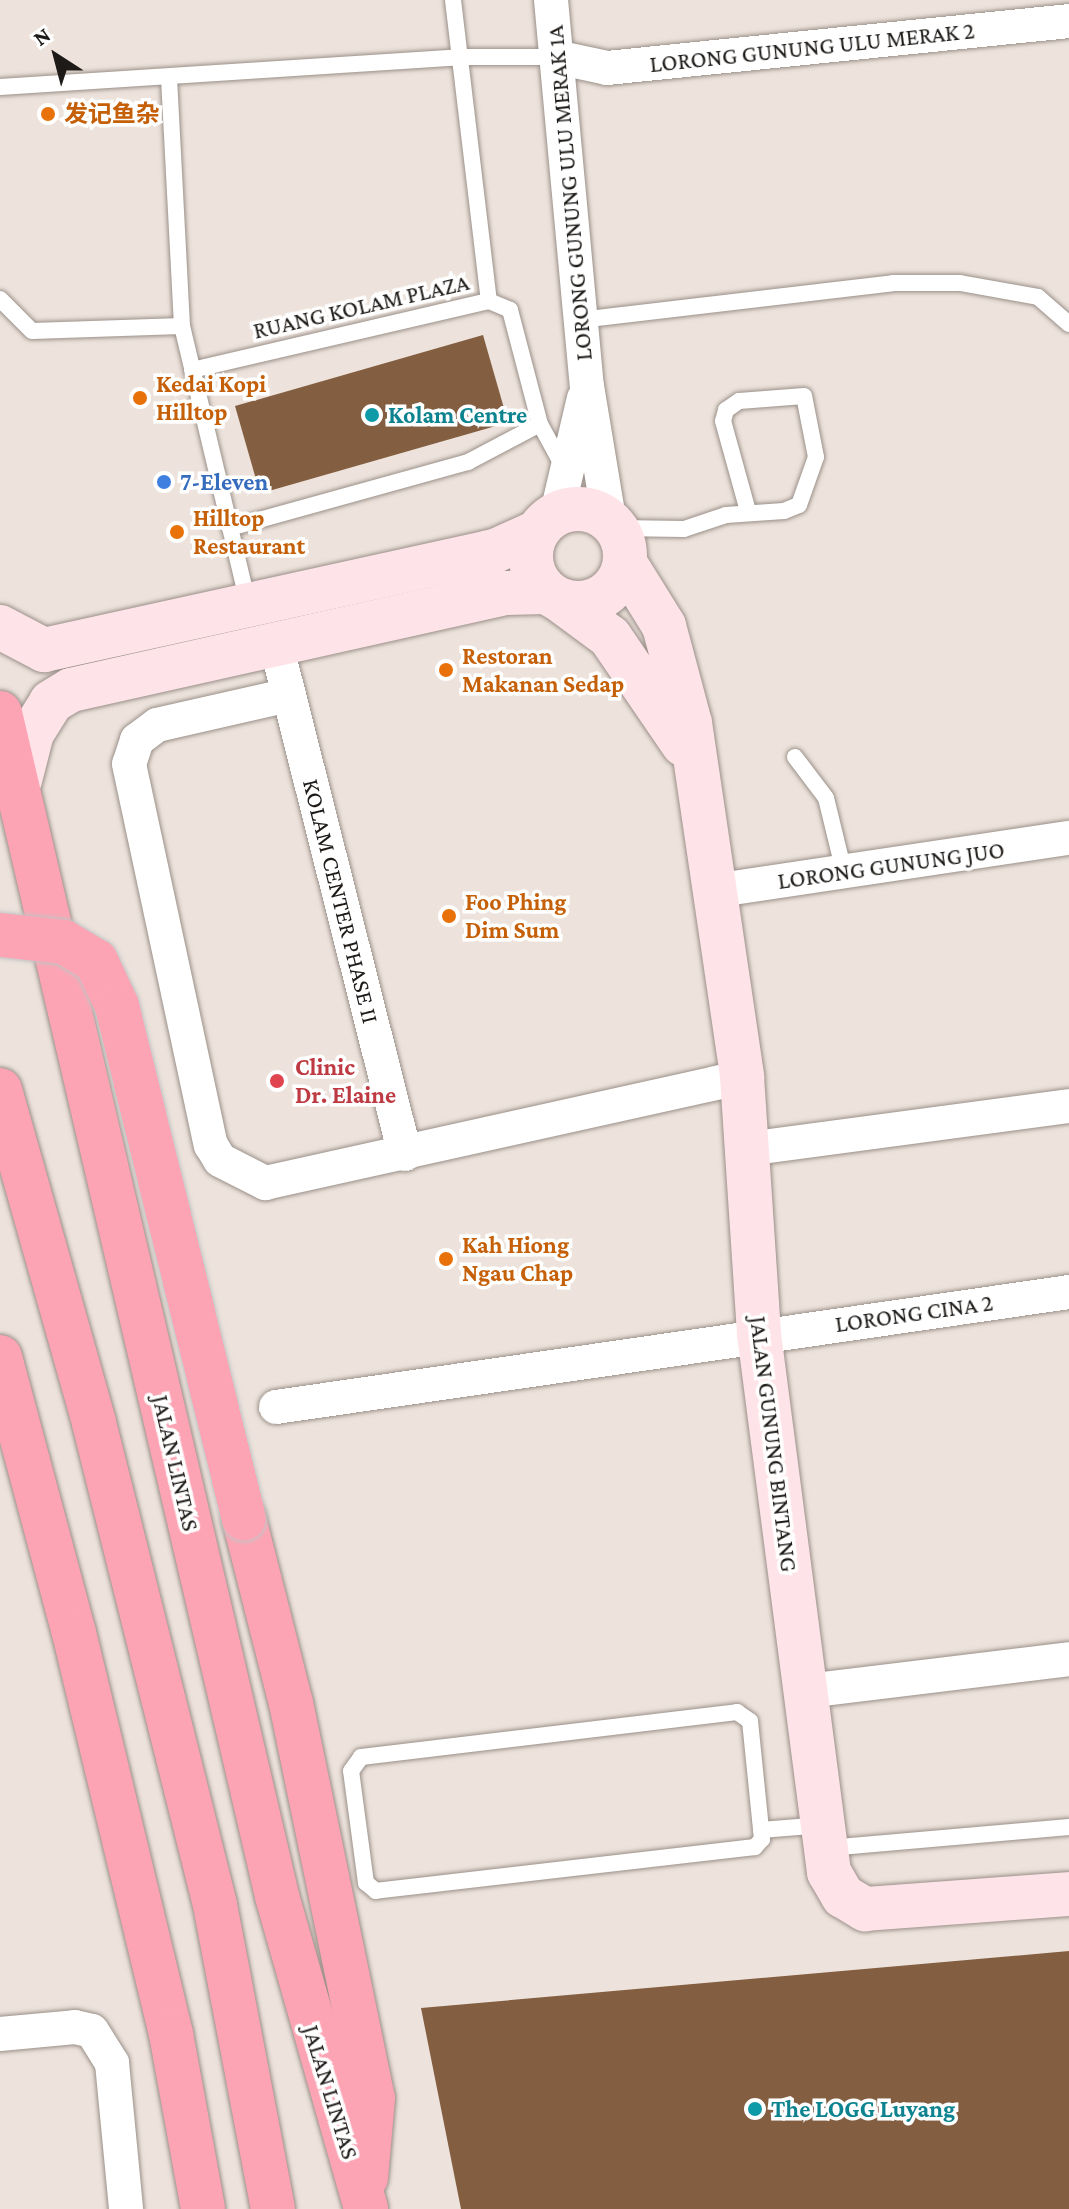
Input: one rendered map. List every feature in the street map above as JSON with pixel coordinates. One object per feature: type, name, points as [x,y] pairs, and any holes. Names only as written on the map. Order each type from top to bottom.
[{"type":"highway","name":"JALAN LINTAS","points":[[0,713],[20,780],[277,1896],[315,2042],[365,2205]]},
{"type":"highway","points":[[0,935],[64,942],[96,961],[117,1006],[291,1703],[373,2098],[365,2205]]},
{"type":"highway","points":[[1,1095],[94,1423],[215,1905],[273,2209]]},
{"type":"highway","points":[[0,1357],[56,1561],[192,2138],[203,2209]]},
{"type":"highway","points":[[192,2138],[220,2209]]},
{"type":"street","name":"LORONG GUNUNG ULU MERAK 1A","points":[[551,0],[587,386],[617,537]]},
{"type":"street","name":"LORONG GUNUNG ULU MERAK 2","points":[[556,57],[607,68],[1069,21]]},
{"type":"street","name":"LORONG GUNUNG ULU MERAK 1A","points":[[547,523],[587,386]]},
{"type":"street","points":[[0,627],[44,650],[495,551],[547,523],[584,508],[617,537],[621,577],[602,597],[588,602],[505,593],[71,690],[51,702],[32,733],[20,780]]},
{"type":"street","points":[[547,523],[530,558],[553,596]]},
{"type":"street","name":"JALAN GUNUNG BINTANG","points":[[617,537],[664,626],[687,709],[742,1077],[759,1334],[829,1872],[843,1896],[865,1909],[1069,1894]]},
{"type":"street","name":"JALAN GUNUNG BINTANG","points":[[553,596],[610,637],[693,760]]},
{"type":"street","name":"KOLAM CENTER PHASE II","points":[[276,644],[405,1154]]},
{"type":"street","points":[[289,695],[157,725],[137,740],[129,764],[211,1145],[220,1160],[265,1183],[742,1077]]},
{"type":"street","name":"LORONG GUNUNG JUO","points":[[713,891],[1069,838]]},
{"type":"street","points":[[747,1149],[1069,1106]]},
{"type":"street","name":"LORONG CINA 2","points":[[276,1407],[759,1334],[1069,1292]]},
{"type":"street","points":[[806,1691],[1069,1659]]},
{"type":"street","points":[[0,2034],[75,2027],[92,2031],[112,2063],[126,2209]]},
{"type":"lane","name":"RUANG KOLAM PLAZA","points":[[192,370],[489,301],[453,0]]},
{"type":"lane","points":[[0,87],[460,57],[556,57]]},
{"type":"lane","points":[[169,78],[182,326],[249,605]]},
{"type":"lane","points":[[580,320],[893,283],[960,283],[1038,297],[1069,324]]},
{"type":"lane","points":[[0,299],[32,331],[182,326]]},
{"type":"lane","points":[[489,301],[510,310],[540,424],[564,469]]},
{"type":"lane","points":[[617,537],[684,529],[748,511],[784,511],[799,505],[809,485],[816,457],[804,396],[747,400],[726,410],[723,421],[748,511]]},
{"type":"lane","points":[[230,528],[468,462],[540,424]]},
{"type":"lane","points":[[795,757],[826,798],[844,872]]},
{"type":"lane","points":[[737,1712],[750,1721],[761,1830],[755,1847],[376,1891],[366,1883],[351,1771],[361,1757],[737,1712]]},
{"type":"lane","points":[[761,1830],[824,1837],[1069,1827]]},
{"type":"building","name":"Kolam Centre","points":[[483,335],[508,422],[260,494],[235,406]]},
{"type":"building","name":"The LOGG Luyang","points":[[1069,1951],[1069,2209],[461,2209],[421,2008]]},
{"type":"place","name":"发记鱼杂","points":[[48,114]]},
{"type":"place","name":"Kedai Kopi Hilltop","points":[[140,398]]},
{"type":"place","name":"Kolam Centre","points":[[372,415]]},
{"type":"place","name":"7-Eleven","points":[[164,482]]},
{"type":"place","name":"Hilltop Restaurant","points":[[177,532]]},
{"type":"place","name":"Restoran Makanan Sedap","points":[[446,670]]},
{"type":"place","name":"Foo Phing Dim Sum","points":[[449,916]]},
{"type":"place","name":"Clinic Dr. Elaine","points":[[277,1081]]},
{"type":"place","name":"Kah Hiong Ngau Chap","points":[[446,1259]]},
{"type":"place","name":"The LOGG Luyang","points":[[755,2109]]}]
